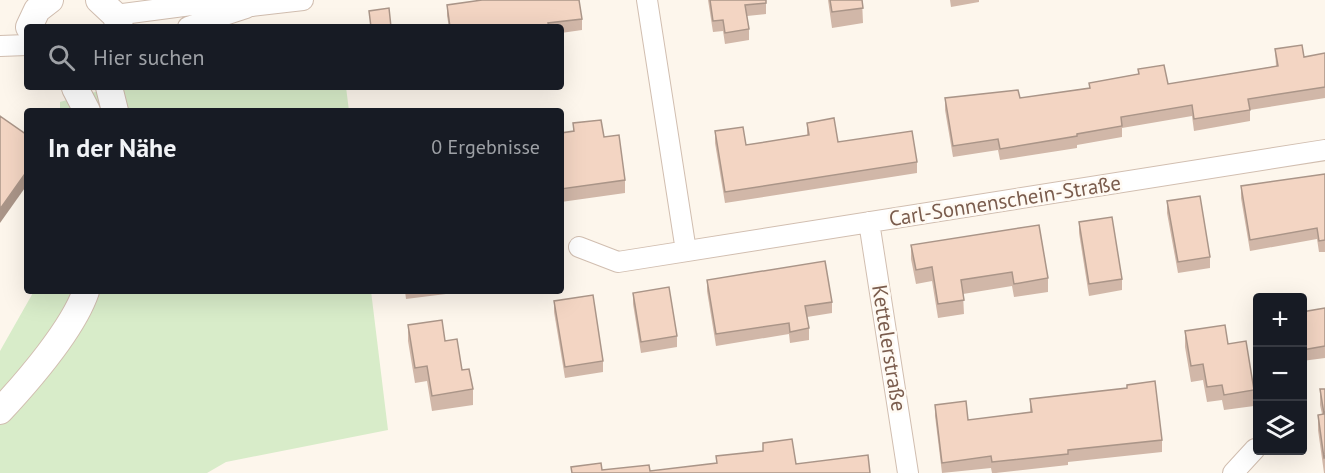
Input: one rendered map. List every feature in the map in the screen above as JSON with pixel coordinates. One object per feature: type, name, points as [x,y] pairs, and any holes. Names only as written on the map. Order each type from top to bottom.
[{"type":"street","points":[[198,24],[252,6],[303,0]]},
{"type":"street","points":[[646,0],[686,251]]},
{"type":"street","points":[[111,14],[214,2],[252,6]]},
{"type":"street","points":[[0,46],[24,45]]},
{"type":"street","points":[[76,90],[86,108]]},
{"type":"street","points":[[110,90],[114,108]]},
{"type":"street","name":"Carl-Sonnenschein-Straße","points":[[579,247],[618,262],[1325,150]]},
{"type":"street","name":"Kettelerstraße","points":[[869,222],[908,473]]},
{"type":"street","points":[[0,411],[28,381],[54,345],[84,294]]},
{"type":"street","points":[[1233,473],[1253,452]]},
{"type":"green space","points":[[102,90],[346,90],[349,108],[60,108],[60,102]]},
{"type":"green space","points":[[32,294],[371,294],[388,430],[226,462],[207,473],[0,473],[0,351]]},
{"type":"building","points":[[482,0],[579,0],[582,19],[548,24],[450,24],[447,5]]},
{"type":"building","points":[[710,0],[766,0],[766,3],[745,5],[749,29],[725,33],[723,20],[713,21]]},
{"type":"building","points":[[830,0],[862,0],[863,8],[832,12]]},
{"type":"building","points":[[389,8],[391,24],[371,24],[369,11]]},
{"type":"building","points":[[1302,45],[1304,57],[1325,53],[1325,87],[1248,99],[1250,110],[1194,119],[1192,105],[1121,117],[1122,126],[1077,134],[1077,136],[1000,149],[998,139],[953,146],[945,98],[1018,90],[1020,98],[1090,88],[1089,83],[1139,74],[1138,69],[1164,65],[1168,84],[1278,66],[1275,49]]},
{"type":"building","points":[[0,116],[24,133],[24,175],[0,209]]},
{"type":"building","points":[[834,118],[838,142],[912,131],[917,162],[725,192],[715,131],[743,127],[746,145],[809,135],[807,123]]},
{"type":"building","points":[[601,120],[604,137],[619,135],[625,180],[564,189],[564,133],[574,131],[573,123]]},
{"type":"building","points":[[1325,174],[1325,240],[1319,241],[1317,228],[1250,240],[1241,186]]},
{"type":"building","points":[[1200,196],[1210,257],[1178,262],[1167,201]]},
{"type":"building","points":[[1112,217],[1122,279],[1089,284],[1079,222]]},
{"type":"building","points":[[1039,225],[1048,278],[1014,284],[1012,272],[961,280],[964,300],[938,304],[932,267],[916,270],[911,245]]},
{"type":"building","points":[[825,261],[832,302],[805,306],[809,328],[790,332],[789,323],[716,334],[707,280]]},
{"type":"building","points":[[669,287],[677,336],[641,342],[633,293]]},
{"type":"building","points":[[593,295],[603,361],[565,367],[554,301]]},
{"type":"building","points":[[1325,308],[1325,346],[1307,349],[1307,311]]},
{"type":"building","points":[[442,320],[445,341],[457,339],[462,370],[469,369],[473,389],[432,396],[427,366],[415,368],[408,325]]},
{"type":"building","points":[[1225,325],[1228,344],[1246,341],[1253,390],[1224,395],[1222,385],[1207,387],[1203,364],[1191,366],[1185,331]]},
{"type":"building","points":[[1155,381],[1162,440],[1068,450],[1068,454],[992,462],[991,456],[942,463],[935,405],[966,401],[968,420],[1032,412],[1030,399],[1127,388],[1127,385]]},
{"type":"building","points":[[1320,389],[1325,389],[1325,458],[1318,415],[1324,414]]},
{"type":"building","points":[[792,439],[796,464],[868,455],[870,473],[572,473],[571,467],[601,463],[602,470],[649,465],[650,471],[717,463],[716,456],[763,451],[763,443]]}]
